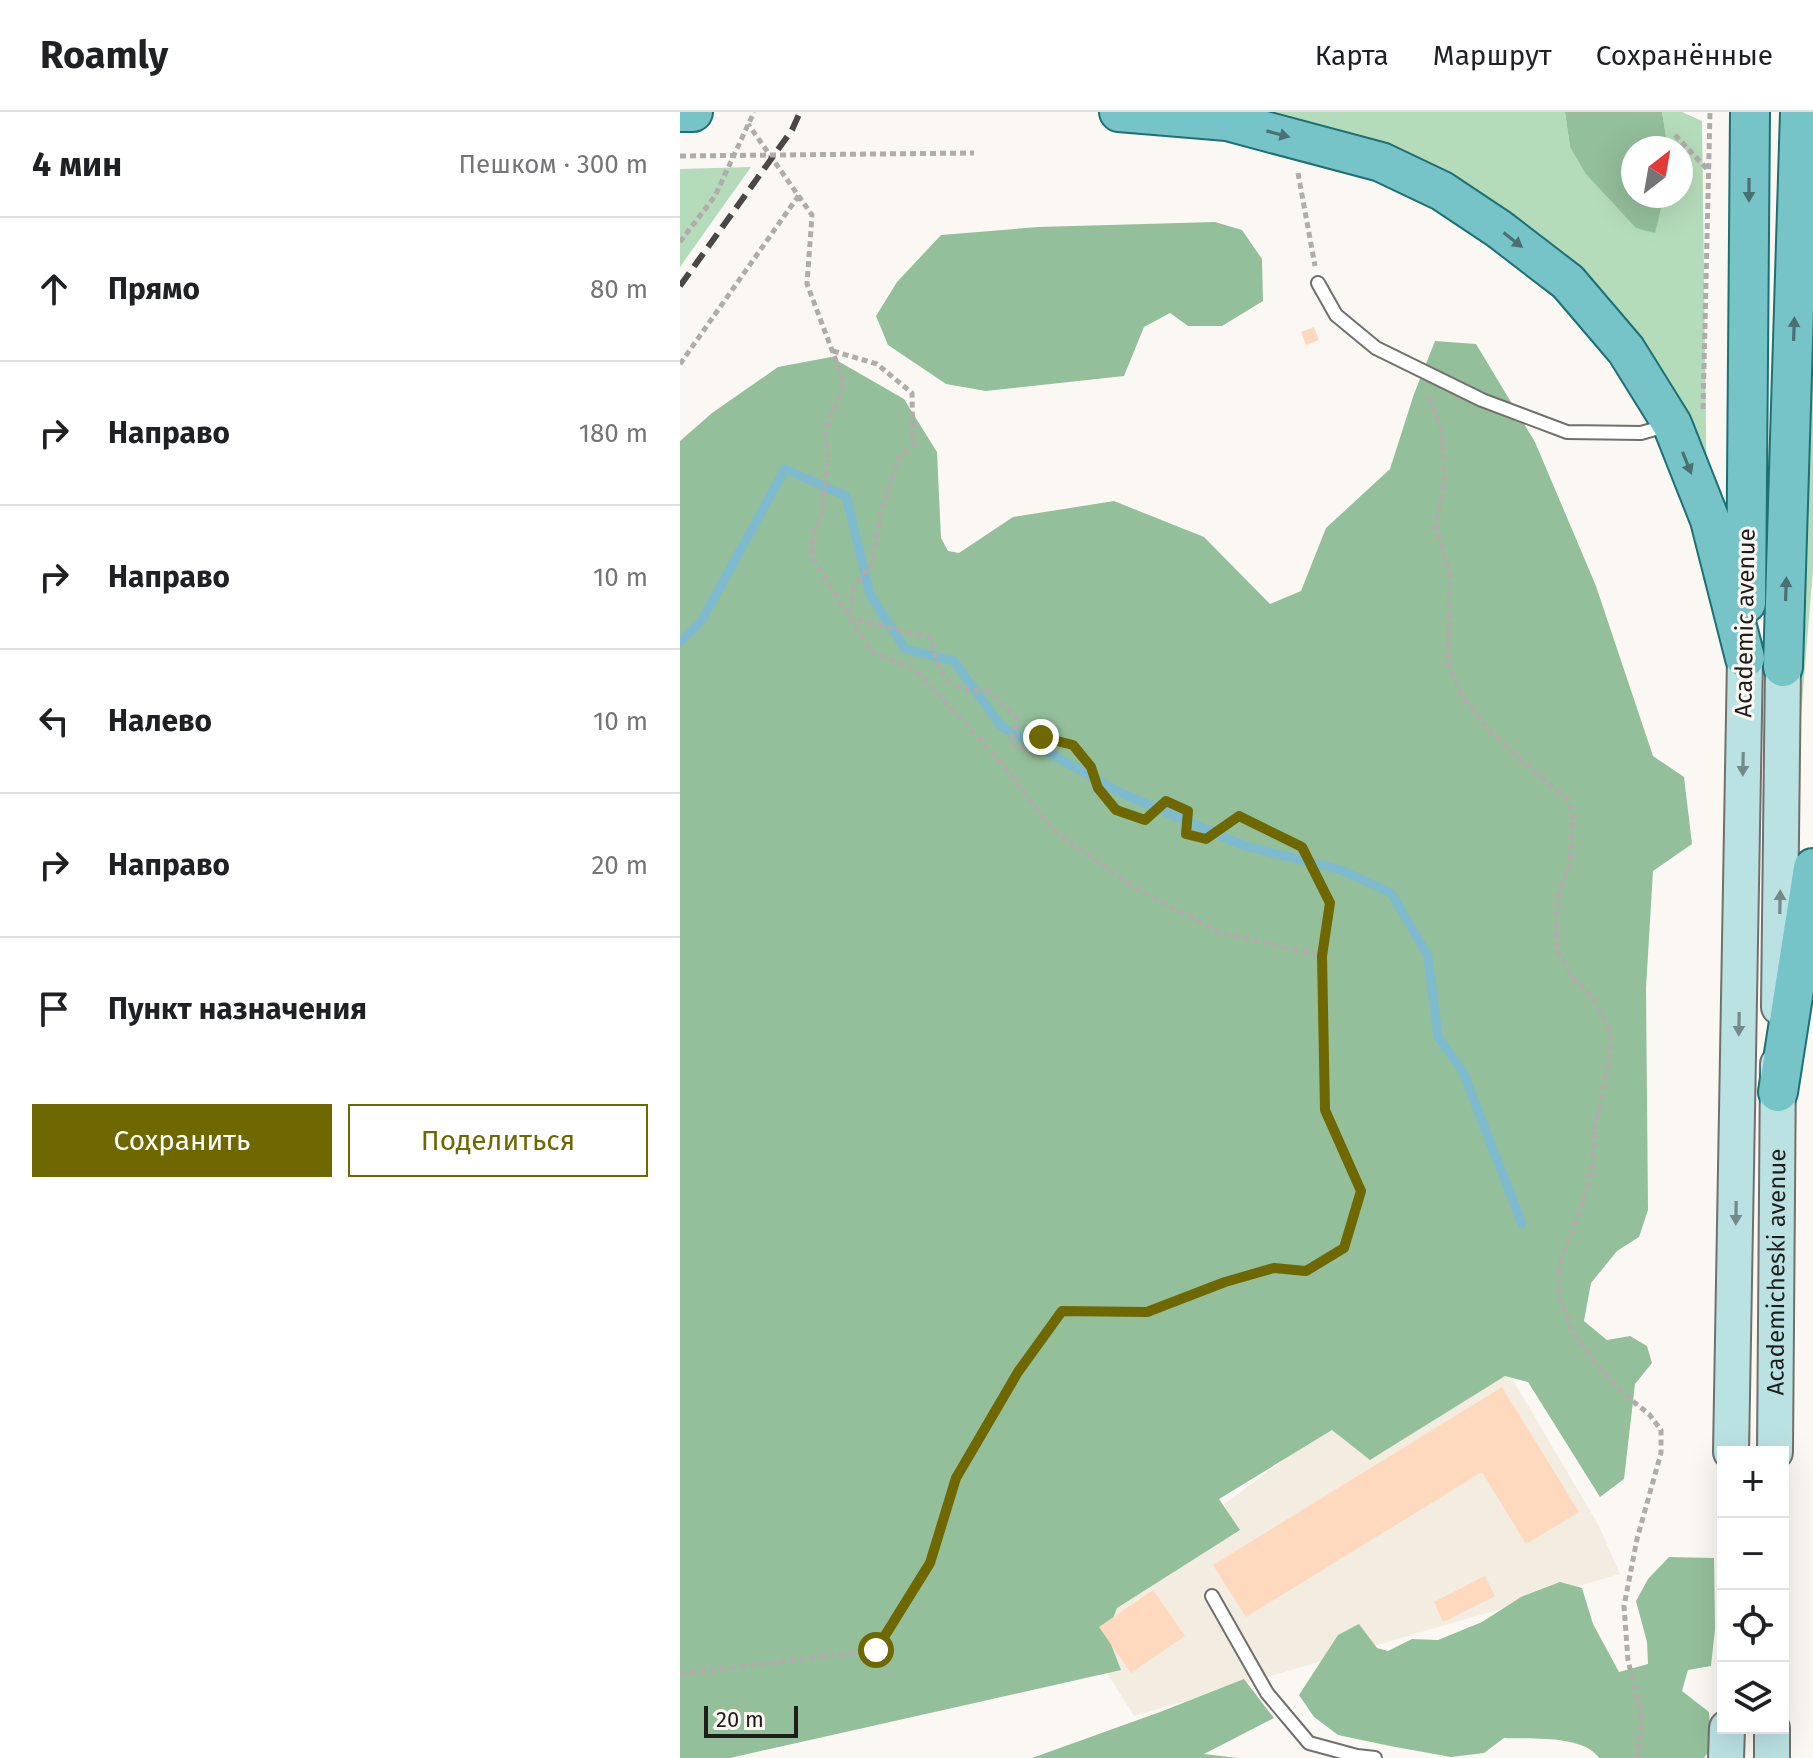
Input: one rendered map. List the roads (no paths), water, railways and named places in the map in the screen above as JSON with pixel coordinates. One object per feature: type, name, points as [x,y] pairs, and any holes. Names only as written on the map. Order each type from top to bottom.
[{"type":"main road","points":[[680,112],[693,112]]},
{"type":"main road","points":[[1119,112],[1227,121],[1381,162],[1442,191],[1499,229],[1568,282],[1687,420],[1745,658]]},
{"type":"main road","name":"Academic avenue","points":[[1731,1446],[1745,658],[1750,112]]},
{"type":"main road","name":"Academic avenue","points":[[1778,1092],[1783,667],[1800,112]]},
{"type":"main road","points":[[1778,1092],[1813,868]]},
{"type":"main road","name":"Academicheski avenue","points":[[1775,1446],[1778,1092]]},
{"type":"main road","points":[[1727,1734],[1727,1758]]},
{"type":"main road","points":[[1772,1734],[1772,1758]]},
{"type":"lane","points":[[1318,283],[1336,315],[1376,348],[1482,400],[1567,432],[1641,433],[1687,420]]},
{"type":"lane","points":[[1212,1596],[1267,1693],[1309,1743],[1375,1758]]},
{"type":"waterway","points":[[680,642],[702,620],[785,469],[846,496],[870,594],[905,649],[954,661],[1001,726],[1119,792],[1245,846],[1341,870],[1391,893],[1428,956],[1438,1037],[1463,1072],[1522,1224]]},
{"type":"railway","points":[[680,286],[792,130],[800,112]]}]
